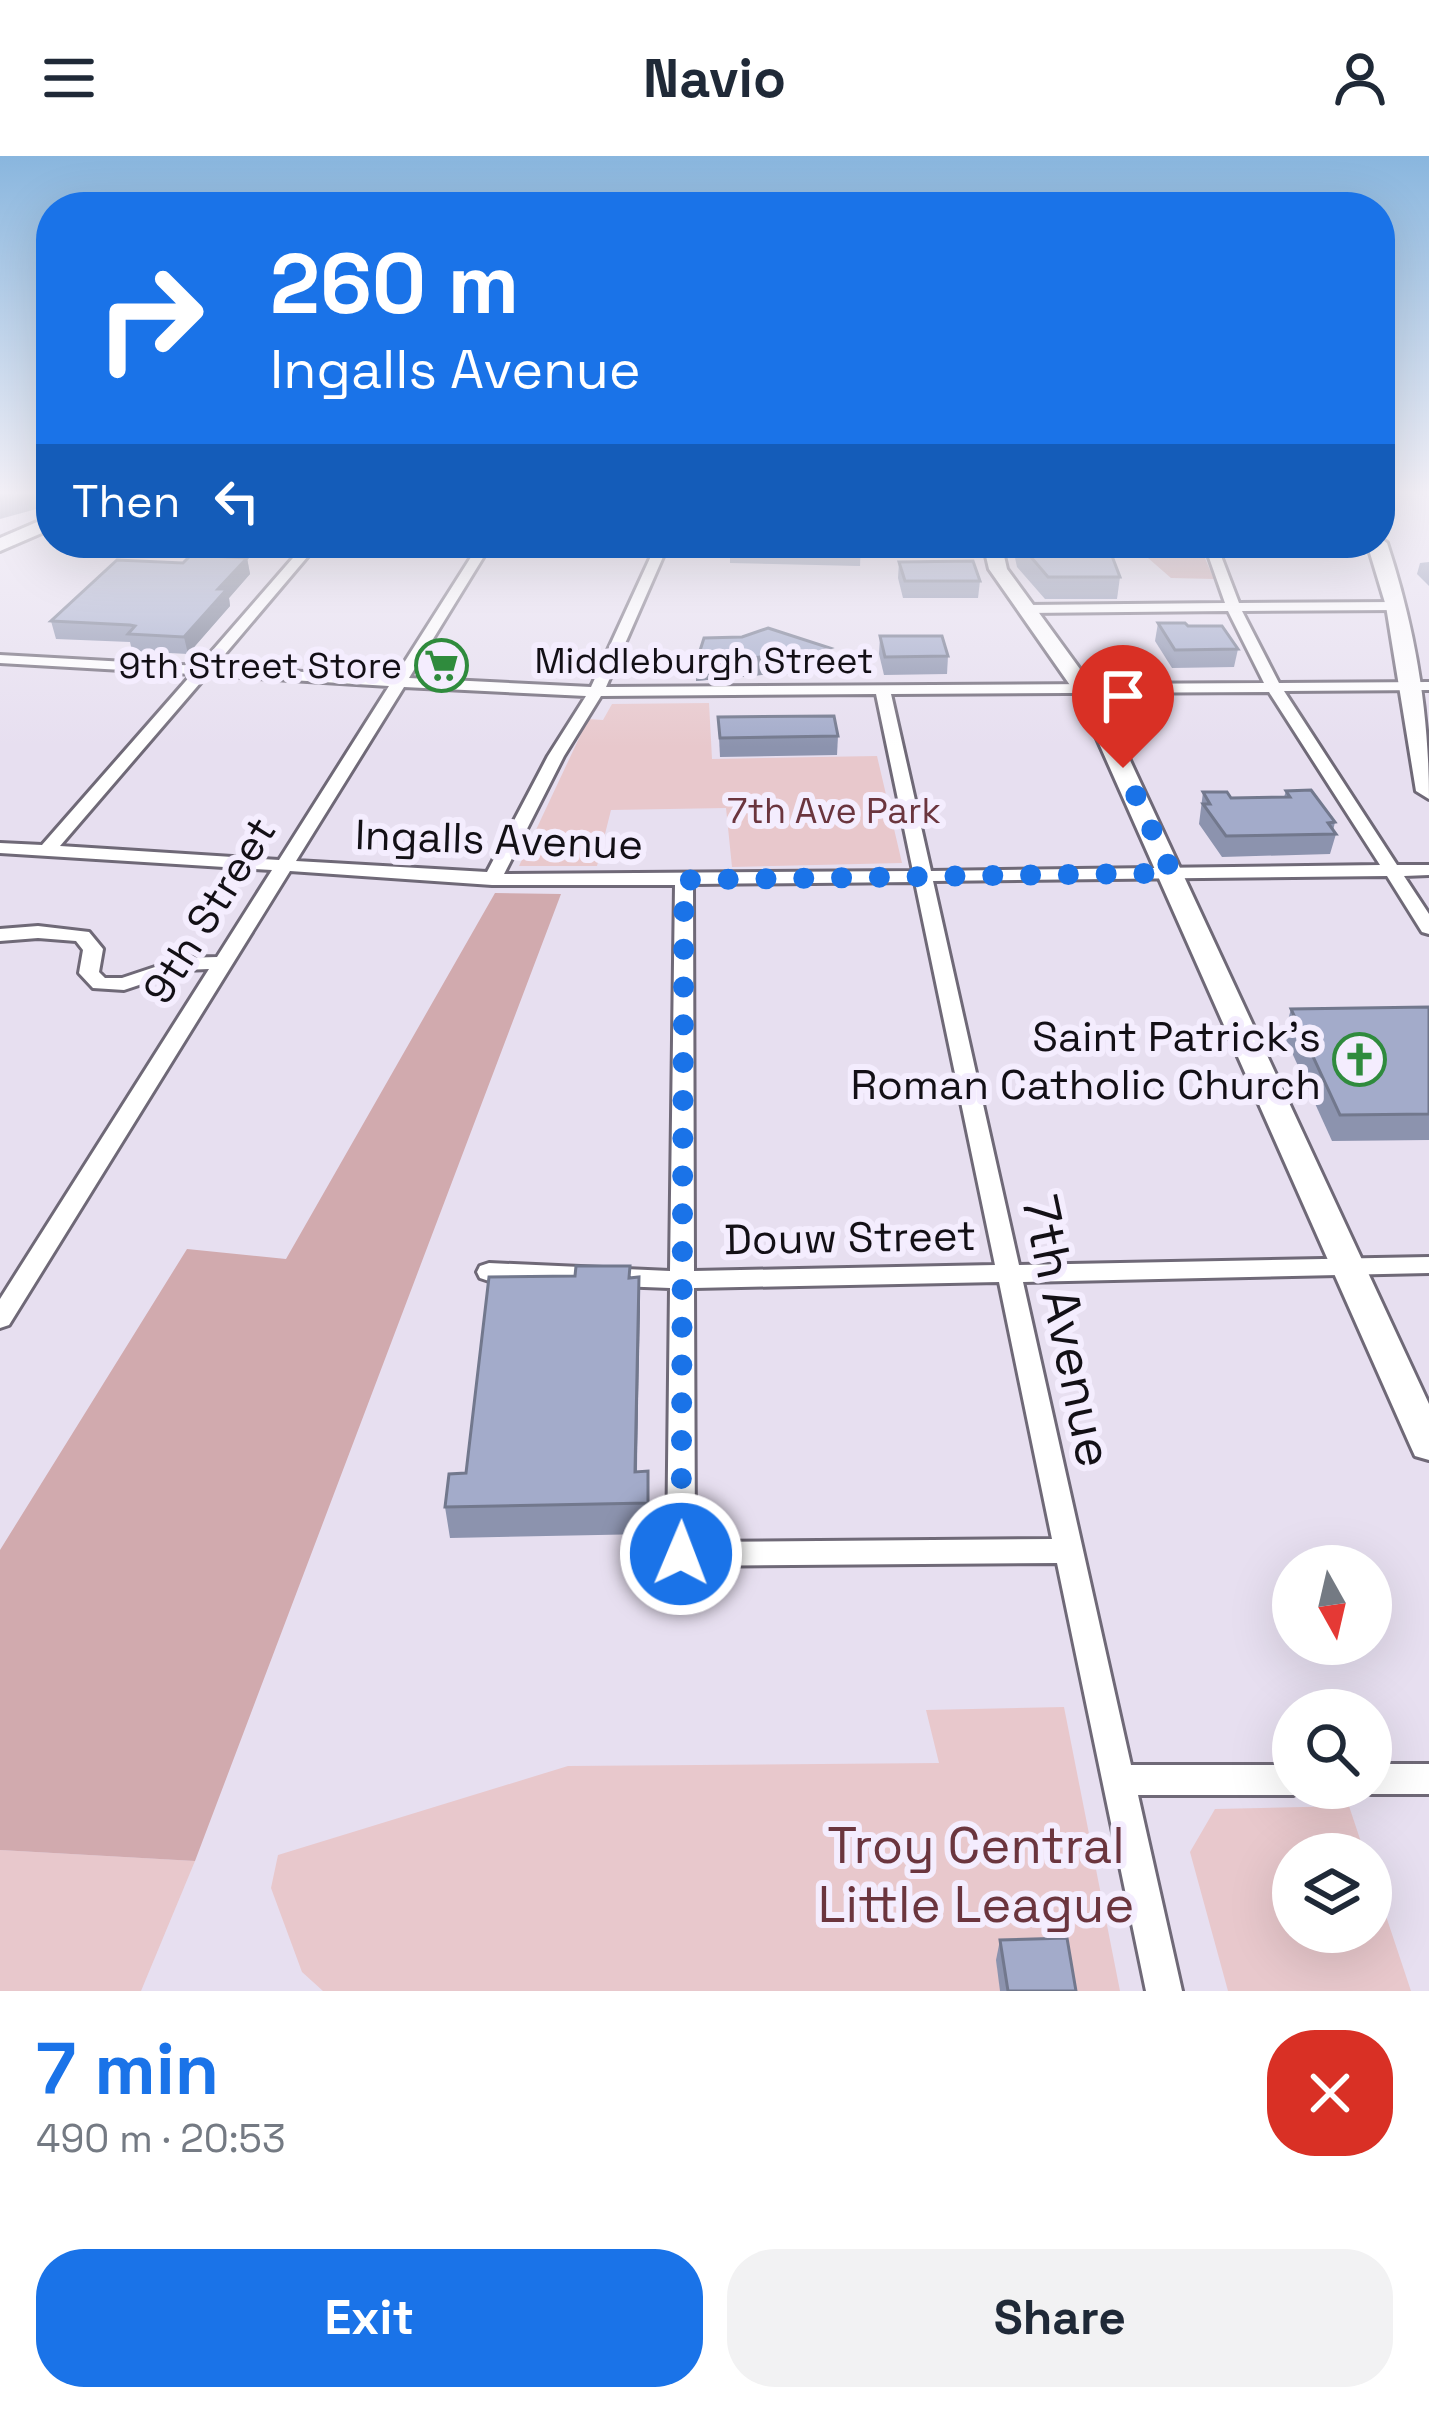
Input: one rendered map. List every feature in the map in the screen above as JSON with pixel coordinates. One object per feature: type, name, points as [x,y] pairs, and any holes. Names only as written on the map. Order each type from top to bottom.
[{"type":"main road","points":[[1387,576],[1419,686],[1429,791]]},
{"type":"street","points":[[46,852],[286,576]]},
{"type":"street","name":"9th Street","points":[[0,1319],[465,576]]},
{"type":"street","points":[[492,880],[556,756],[596,692],[648,576]]},
{"type":"street","points":[[1003,576],[1084,688],[1429,1444]]},
{"type":"street","points":[[1223,576],[1242,630],[1274,686],[1429,928]]},
{"type":"street","points":[[1027,609],[1397,606]]},
{"type":"street","name":"Middleburgh Street","points":[[0,659],[596,692],[1419,686]]},
{"type":"street","points":[[0,677],[19,660]]},
{"type":"street","name":"7th Avenue","points":[[883,690],[1165,1991]]},
{"type":"street","name":"Ingalls Avenue","points":[[0,848],[492,880],[1429,870]]},
{"type":"street","points":[[684,880],[681,1554],[1069,1551]]},
{"type":"street","points":[[0,935],[82,936],[94,949],[88,966],[92,980],[111,986],[182,964],[221,963]]},
{"type":"street","name":"Douw Street","points":[[489,1272],[685,1280],[1429,1265]]},
{"type":"street","points":[[1119,1780],[1272,1780]]},
{"type":"street","points":[[1392,1780],[1429,1780]]},
{"type":"green space","name":"7th Ave Park","points":[[709,703],[712,759],[877,756],[902,863],[732,867],[726,808],[611,810],[597,866],[519,866],[588,719],[603,720],[612,704]]},
{"type":"green space","name":"Troy Central Little League","points":[[1064,1707],[1120,1991],[323,1991],[302,1972],[271,1888],[278,1855],[568,1766],[939,1763],[926,1710]]},
{"type":"green space","points":[[1215,1809],[1350,1809],[1358,1833],[1272,1833],[1272,1953],[1392,1953],[1392,1934],[1411,1991],[1228,1991],[1190,1852]]},
{"type":"green space","points":[[0,1850],[195,1861],[141,1991],[0,1991]]},
{"type":"shaded area","points":[[1168,576],[1214,579],[1171,578]]},
{"type":"shaded area","points":[[495,893],[561,894],[195,1861],[0,1850],[0,1550],[187,1249],[286,1259]]},
{"type":"building","points":[[100,576],[231,576],[218,589],[227,589],[184,637],[128,634],[135,626],[130,625],[51,621]]},
{"type":"building","points":[[903,576],[978,576],[980,581],[905,581]]},
{"type":"building","points":[[1047,576],[1120,577],[1048,577]]},
{"type":"building","points":[[1158,623],[1222,626],[1238,649],[1175,650]]},
{"type":"building","points":[[768,628],[830,648],[795,660],[784,655],[696,663],[704,638],[742,637]]},
{"type":"building","points":[[880,636],[942,636],[948,656],[885,657]]},
{"type":"building","points":[[834,716],[838,736],[720,738],[718,717]]},
{"type":"building","points":[[1311,790],[1335,822],[1328,823],[1336,834],[1226,836],[1203,804],[1210,804],[1203,792],[1227,792],[1231,798],[1290,797],[1286,791]]},
{"type":"building","name":"Saint Patrick's Roman Catholic Church","points":[[1429,1007],[1429,1114],[1340,1115],[1291,1009]]},
{"type":"building","points":[[576,1266],[630,1266],[629,1278],[639,1277],[635,1472],[648,1471],[648,1503],[445,1507],[449,1474],[466,1473],[489,1277],[575,1276]]},
{"type":"building","points":[[1067,1938],[1076,1991],[1008,1991],[1000,1940]]},
{"type":"place","name":"9th Street Store","points":[[441,665]]},
{"type":"place","name":"Saint Patrick's Roman Catholic Church","points":[[1360,1060]]},
{"type":"route","points":[[681,1554],[684,880],[1172,873],[1123,768]]}]
